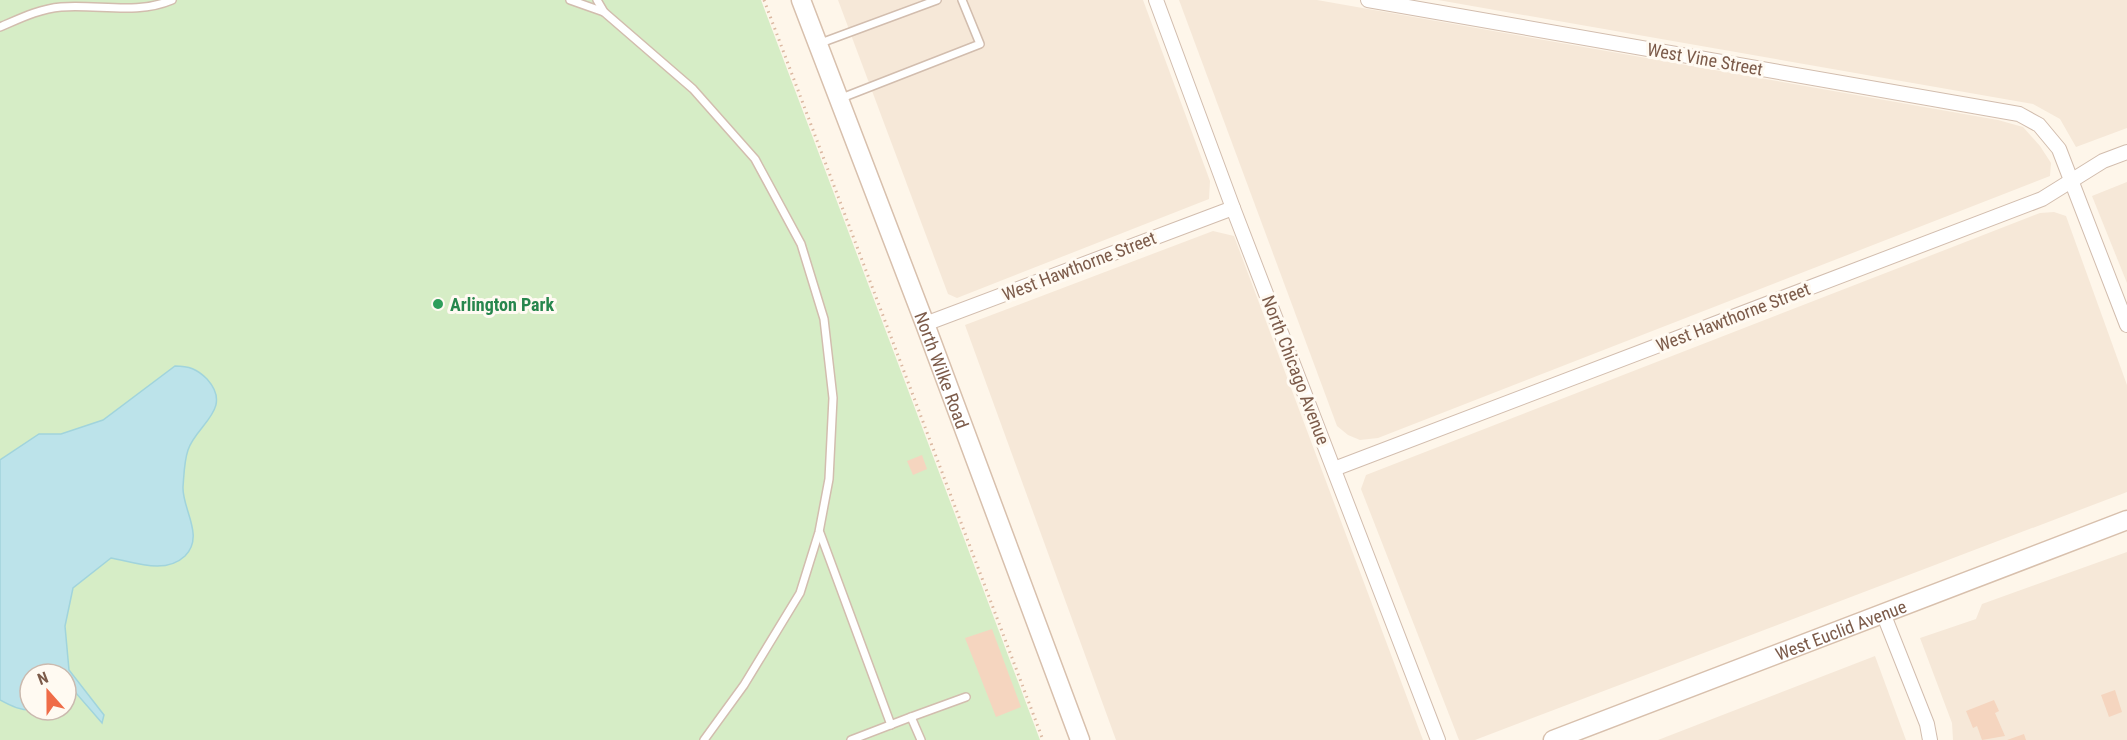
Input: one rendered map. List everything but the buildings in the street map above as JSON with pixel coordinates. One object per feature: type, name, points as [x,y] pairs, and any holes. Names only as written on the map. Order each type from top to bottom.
[{"type":"main road","name":"North Wilke Road","points":[[801,0],[1080,740]]},
{"type":"main road","name":"West Euclid Avenue","points":[[1553,740],[2127,520]]},
{"type":"street","name":"North Chicago Avenue","points":[[1156,0],[1233,208],[1438,740]]},
{"type":"street","name":"West Vine Street","points":[[1368,0],[2019,114],[2038,125],[2059,149],[2072,179]]},
{"type":"street","name":"West Hawthorne Street","points":[[1334,469],[2042,199],[2103,161],[2127,152]]},
{"type":"street","points":[[2072,179],[2127,325]]},
{"type":"street","name":"West Hawthorne Street","points":[[925,324],[1233,208]]},
{"type":"street","points":[[1883,614],[1928,724],[1930,740]]},
{"type":"lane","points":[[0,27],[35,11],[63,7],[127,8],[172,0]]},
{"type":"lane","points":[[570,0],[604,12]]},
{"type":"lane","points":[[597,0],[604,12],[693,89],[755,159],[801,244],[824,319],[833,398],[829,479],[819,532],[800,593],[744,686],[704,740]]},
{"type":"lane","points":[[817,44],[937,0]]},
{"type":"lane","points":[[839,99],[980,44],[962,0]]},
{"type":"lane","points":[[819,532],[891,725]]},
{"type":"lane","points":[[851,740],[966,697]]},
{"type":"lane","points":[[911,717],[921,740]]},
{"type":"path","points":[[764,0],[1043,740]]},
{"type":"shaded area","points":[[838,0],[1143,0],[1210,181],[1209,199],[957,298],[948,294]]},
{"type":"shaded area","points":[[1179,0],[1317,0],[1998,120],[2023,127],[2051,163],[2050,176],[1378,438],[1360,440],[1348,435],[1337,426]]},
{"type":"shaded area","points":[[1438,0],[2127,0],[2127,128],[2076,147],[2060,119],[2033,104]]},
{"type":"shaded area","points":[[2127,182],[2127,283],[2092,196]]},
{"type":"shaded area","points":[[2054,212],[2066,216],[2127,385],[2127,492],[1475,740],[1459,740],[1361,489],[1366,475],[2040,213]]},
{"type":"shaded area","points":[[1213,231],[1234,236],[1423,740],[1116,740],[965,325]]},
{"type":"shaded area","points":[[2127,552],[2127,740],[1953,740],[1952,723],[1920,638],[1976,619],[1982,604]]},
{"type":"shaded area","points":[[1875,656],[1906,740],[1658,740]]},
{"type":"green space","name":"Arlington Park","points":[[0,0],[761,0],[1040,740],[0,740]]},
{"type":"water","points":[[175,366],[196,370],[207,379],[217,399],[211,416],[192,441],[186,459],[183,487],[193,531],[191,548],[177,562],[168,565],[149,566],[111,558],[73,588],[65,626],[68,662],[18,662],[18,708],[0,700],[0,460],[39,434],[61,434],[103,420]]},
{"type":"water","points":[[78,682],[104,715],[102,723],[78,695]]},
{"type":"place","name":"Arlington Park","points":[[438,304]]}]
